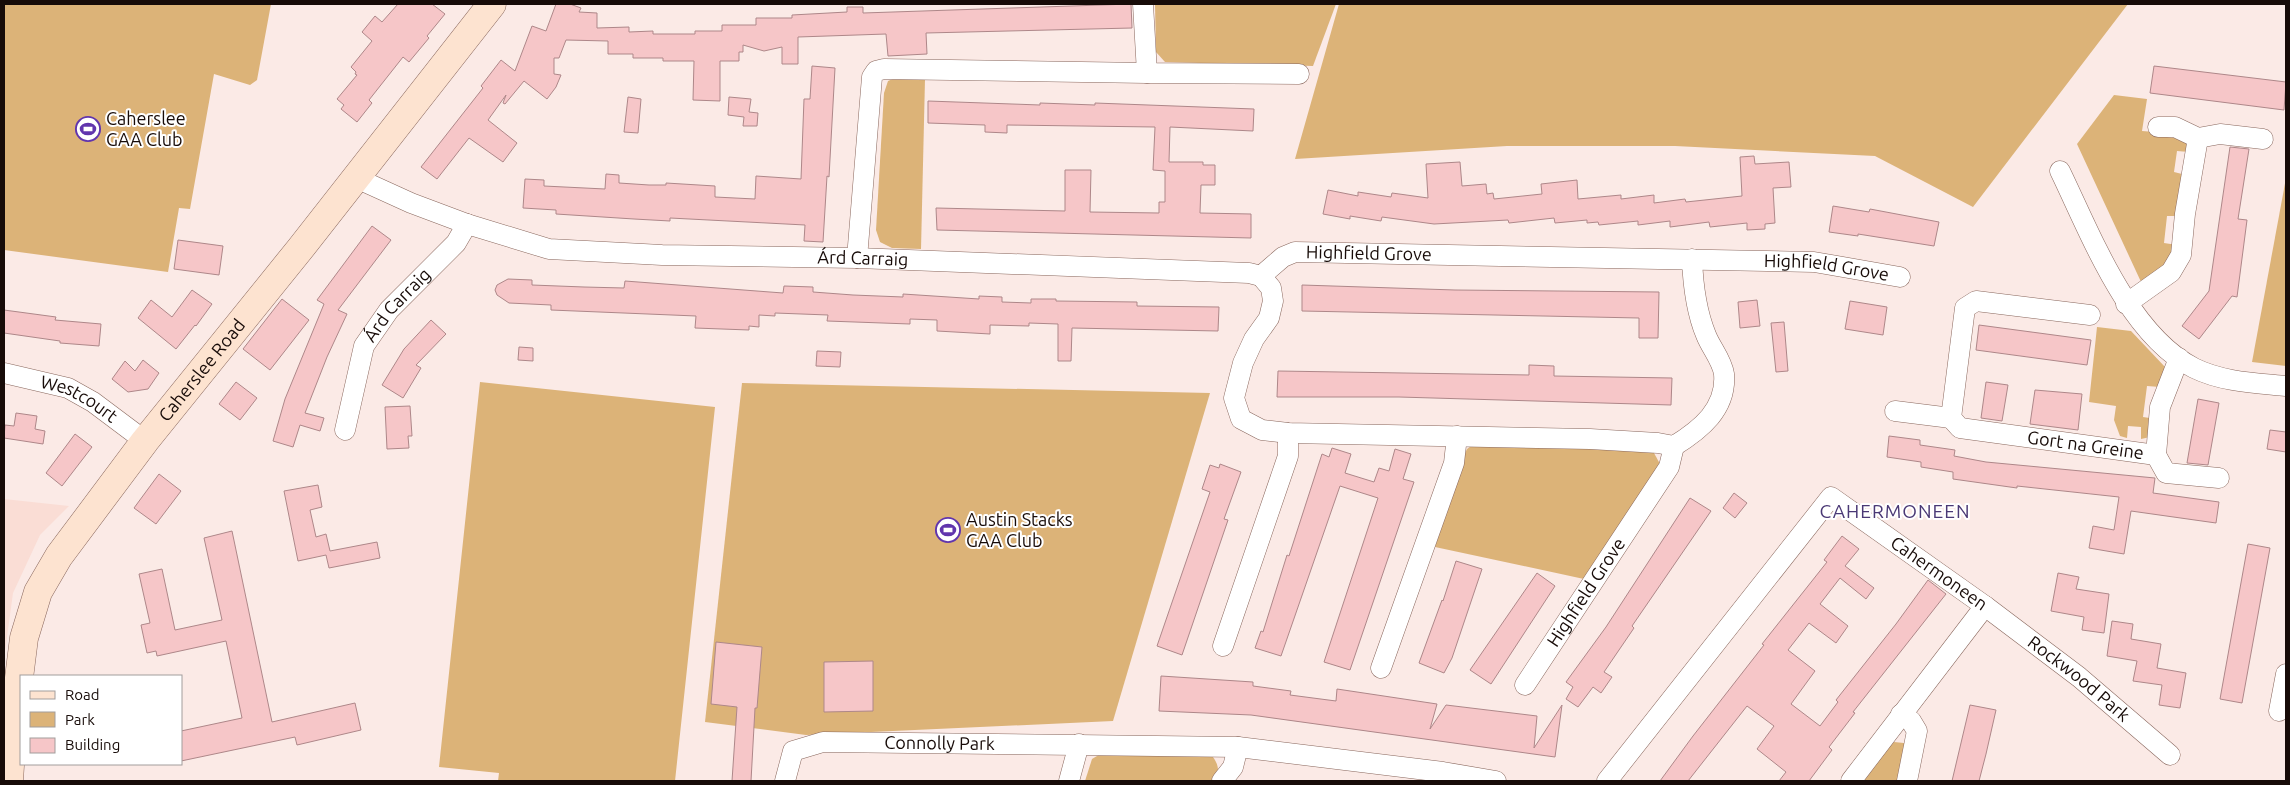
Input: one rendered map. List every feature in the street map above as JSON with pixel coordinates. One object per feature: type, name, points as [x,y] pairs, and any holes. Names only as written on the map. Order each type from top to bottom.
[{"type":"main road","name":"Caherslee Road","points":[[9,781],[13,725],[24,638],[38,592],[68,544],[145,441],[356,178],[492,4]]},
{"type":"street","points":[[1143,4],[1147,73]]},
{"type":"street","points":[[857,258],[872,77],[876,71],[884,69],[1299,74]]},
{"type":"street","points":[[2158,127],[2175,127],[2198,138],[2220,134],[2263,139]]},
{"type":"street","points":[[2126,304],[2171,272],[2180,255],[2198,138]]},
{"type":"street","points":[[2060,170],[2126,304],[2165,349],[2194,368],[2234,381],[2286,386]]},
{"type":"street","name":"Árd Carraig","points":[[356,178],[411,203],[467,224],[549,249],[662,255],[857,258],[1249,273],[1262,276]]},
{"type":"street","name":"Árd Carraig","points":[[345,430],[364,346],[389,310],[456,243],[467,224]]},
{"type":"street","name":"Highfield Grove","points":[[1262,276],[1283,257],[1295,252],[1814,262],[1900,276]]},
{"type":"street","points":[[1262,276],[1271,288],[1272,301],[1269,318],[1254,339],[1243,363],[1234,398],[1241,419],[1262,430],[1288,433],[1590,439],[1658,443],[1674,446],[1697,431],[1712,416],[1723,387],[1724,373],[1706,336],[1698,314],[1693,286],[1692,260]]},
{"type":"street","points":[[1951,418],[1965,308],[1976,301],[2090,315]]},
{"type":"street","name":"Gort na Greine","points":[[2179,358],[2160,407],[2156,455],[2166,473],[2219,478]]},
{"type":"street","name":"Westcourt","points":[[4,373],[68,388],[93,402],[145,441]]},
{"type":"street","name":"Gort na Greine","points":[[1895,411],[1951,418],[1960,428],[2156,455]]},
{"type":"street","points":[[1223,646],[1288,456],[1288,433]]},
{"type":"street","points":[[1381,668],[1454,463],[1457,436]]},
{"type":"street","name":"Highfield Grove","points":[[1525,685],[1669,467],[1674,446]]},
{"type":"street","name":"Cahermoneen","points":[[1607,781],[1831,497],[1985,606],[1851,781]]},
{"type":"street","name":"Rockwood Park","points":[[1985,606],[2079,677],[2170,754]]},
{"type":"street","points":[[2279,711],[2286,674]]},
{"type":"street","points":[[1901,714],[1911,721],[1917,731],[1907,781]]},
{"type":"street","name":"Connolly Park","points":[[785,781],[793,752],[823,742],[1079,744]]},
{"type":"street","points":[[1069,781],[1079,744],[1238,747],[1441,777],[1496,781]]},
{"type":"street","points":[[1222,781],[1233,766],[1238,747]]},
{"type":"shaded area","points":[[4,499],[69,506],[40,535],[13,593],[4,659]]},
{"type":"green space","name":"Caherslee GAA Club","points":[[4,4],[271,4],[257,80],[250,85],[214,74],[190,209],[179,208],[168,272],[4,250]]},
{"type":"green space","points":[[1155,4],[1336,4],[1313,66],[1165,62],[1156,52]]},
{"type":"green space","points":[[1339,4],[2128,4],[1973,207],[1875,156],[1675,146],[1507,146],[1295,159]]},
{"type":"green space","points":[[895,78],[925,79],[921,249],[892,248],[880,242],[876,230],[884,93],[888,81]]},
{"type":"green space","points":[[2114,95],[2147,99],[2142,131],[2167,133],[2167,137],[2187,140],[2189,152],[2177,151],[2174,172],[2186,175],[2180,216],[2167,216],[2164,243],[2177,245],[2174,259],[2142,284],[2077,144]]},
{"type":"green space","points":[[2286,178],[2286,366],[2252,362]]},
{"type":"green space","points":[[2097,327],[2131,331],[2165,367],[2160,387],[2147,386],[2143,417],[2156,419],[2150,437],[2141,439],[2141,427],[2128,426],[2127,438],[2120,436],[2114,420],[2116,406],[2089,402]]},
{"type":"green space","points":[[480,382],[715,407],[675,781],[498,781],[499,773],[439,767]]},
{"type":"green space","name":"Austin Stacks GAA Club","points":[[742,383],[1210,393],[1113,721],[806,735],[705,722]]},
{"type":"green space","points":[[1474,444],[1642,449],[1654,453],[1660,464],[1584,579],[1435,547],[1464,455],[1467,449]]},
{"type":"green space","points":[[1894,742],[1904,743],[1907,751],[1900,781],[1862,781],[1885,750]]},
{"type":"green space","points":[[1102,753],[1210,753],[1218,766],[1217,777],[1216,781],[1085,781],[1092,759]]},
{"type":"building","points":[[398,4],[432,4],[445,14],[427,36],[429,38],[409,62],[403,57],[369,100],[372,103],[357,122],[341,109],[344,105],[337,99],[357,75],[351,67],[372,41],[362,32],[375,16],[382,22]]},
{"type":"building","points":[[556,4],[570,4],[581,8],[579,12],[597,13],[597,28],[629,27],[629,32],[653,31],[653,34],[695,34],[695,31],[722,31],[722,25],[756,25],[756,18],[792,18],[792,15],[847,12],[847,7],[863,7],[863,13],[1131,4],[1132,28],[926,33],[927,54],[888,56],[886,34],[798,37],[798,64],[782,64],[782,47],[764,51],[743,45],[743,52],[739,52],[739,61],[720,61],[720,101],[693,100],[694,61],[663,61],[663,58],[633,58],[633,54],[608,54],[608,41],[566,40],[559,58],[554,58],[554,74],[561,75],[556,87],[547,99],[524,81],[505,104],[503,103],[506,95],[488,120],[517,143],[503,162],[469,138],[437,179],[421,167],[483,88],[481,86],[501,60],[515,71],[532,26],[546,31]]},
{"type":"building","points":[[812,66],[835,68],[829,177],[827,176],[823,242],[804,241],[805,225],[670,218],[670,221],[634,219],[556,214],[556,210],[523,208],[525,179],[544,180],[544,186],[605,189],[606,174],[619,175],[619,183],[715,186],[715,197],[755,199],[756,176],[801,179],[804,99],[810,99]]},
{"type":"building","points":[[2154,66],[2286,82],[2284,110],[2150,93]]},
{"type":"building","points":[[628,97],[641,99],[638,133],[624,132]]},
{"type":"building","points":[[729,97],[751,99],[749,112],[758,113],[757,126],[743,126],[744,117],[728,115]]},
{"type":"building","points":[[928,101],[1040,105],[1040,103],[1095,105],[1095,103],[1254,109],[1253,131],[1170,127],[1169,162],[1203,162],[1203,165],[1215,165],[1215,185],[1201,185],[1200,213],[1251,214],[1251,238],[937,230],[936,208],[1065,211],[1065,170],[1091,170],[1090,212],[1159,213],[1159,202],[1165,202],[1165,171],[1153,170],[1155,127],[1007,125],[1007,133],[985,132],[985,125],[928,123]]},
{"type":"building","points":[[2230,147],[2249,149],[2238,219],[2247,220],[2237,297],[2232,296],[2199,339],[2182,326],[2209,291]]},
{"type":"building","points":[[1754,156],[1755,164],[1789,162],[1791,187],[1773,188],[1775,223],[1765,224],[1765,229],[1747,230],[1747,223],[1710,227],[1709,222],[1670,227],[1670,221],[1638,225],[1638,221],[1599,225],[1598,222],[1587,223],[1587,220],[1555,223],[1554,218],[1509,223],[1508,220],[1434,224],[1382,217],[1381,221],[1350,216],[1350,219],[1323,214],[1328,190],[1358,196],[1358,192],[1391,197],[1392,193],[1428,198],[1426,164],[1460,162],[1462,186],[1486,184],[1487,194],[1493,193],[1494,199],[1542,194],[1541,184],[1577,180],[1578,199],[1621,195],[1621,199],[1654,195],[1654,203],[1685,199],[1686,202],[1742,196],[1740,157]]},
{"type":"building","points":[[1833,206],[1869,212],[1870,209],[1939,222],[1934,246],[1858,234],[1858,236],[1829,232]]},
{"type":"building","points":[[372,226],[391,240],[338,310],[347,314],[327,357],[305,413],[324,418],[320,431],[300,425],[293,447],[273,441],[285,399],[324,304],[317,300]]},
{"type":"building","points":[[178,240],[223,246],[219,275],[174,269]]},
{"type":"building","points":[[508,279],[532,280],[532,285],[624,288],[625,281],[783,293],[784,286],[813,287],[813,292],[853,295],[903,297],[903,294],[979,299],[979,296],[1002,297],[1002,302],[1031,303],[1031,299],[1056,299],[1056,301],[1137,302],[1137,306],[1219,307],[1218,331],[1072,328],[1071,361],[1058,361],[1058,324],[1029,323],[1029,326],[990,325],[990,334],[937,331],[937,320],[910,319],[910,324],[827,321],[828,315],[775,313],[775,316],[759,315],[759,327],[749,326],[749,330],[695,328],[696,316],[551,310],[551,305],[509,303],[497,295],[495,290],[497,285]]},
{"type":"building","points":[[1302,285],[1455,290],[1659,292],[1658,338],[1639,338],[1639,318],[1302,311]]},
{"type":"building","points":[[192,290],[212,304],[176,349],[138,318],[151,300],[172,317]]},
{"type":"building","points":[[282,299],[309,320],[270,370],[243,349]]},
{"type":"building","points":[[1757,300],[1760,326],[1740,328],[1738,302]]},
{"type":"building","points":[[1850,301],[1887,307],[1883,335],[1845,329]]},
{"type":"building","points":[[4,310],[56,317],[55,320],[101,324],[99,346],[60,343],[60,341],[4,333]]},
{"type":"building","points":[[431,320],[446,334],[416,365],[421,368],[403,398],[382,385],[404,349]]},
{"type":"building","points":[[1784,322],[1788,371],[1776,372],[1771,323]]},
{"type":"building","points":[[1979,325],[2091,340],[2087,365],[1976,350]]},
{"type":"building","points":[[519,347],[533,348],[533,361],[518,360]]},
{"type":"building","points":[[817,351],[841,352],[840,367],[816,366]]},
{"type":"building","points":[[143,360],[159,373],[148,389],[128,392],[112,379],[125,361],[135,371]]},
{"type":"building","points":[[1529,365],[1554,366],[1554,376],[1672,378],[1671,405],[1399,397],[1277,397],[1278,371],[1529,375]]},
{"type":"building","points":[[236,382],[257,398],[240,420],[219,404]]},
{"type":"building","points":[[1986,382],[2008,385],[2002,421],[1981,418]]},
{"type":"building","points":[[2035,390],[2082,394],[2078,430],[2030,424]]},
{"type":"building","points":[[2198,399],[2219,403],[2208,465],[2187,463]]},
{"type":"building","points":[[410,406],[412,436],[408,436],[409,448],[387,449],[385,407]]},
{"type":"building","points":[[16,413],[37,416],[35,429],[45,431],[43,444],[4,438],[5,425],[14,426]]},
{"type":"building","points":[[2270,430],[2286,432],[2286,452],[2267,449]]},
{"type":"building","points":[[75,434],[92,447],[62,486],[46,473]]},
{"type":"building","points":[[1889,436],[1920,440],[1920,445],[1955,450],[1954,456],[1986,462],[2155,478],[2153,493],[2219,502],[2216,523],[2131,511],[2124,554],[2089,548],[2093,526],[2114,530],[2119,497],[2017,486],[2017,488],[1953,479],[1953,472],[1921,467],[1921,462],[1887,457]]},
{"type":"building","points":[[1332,448],[1351,454],[1345,473],[1374,482],[1379,468],[1389,471],[1395,449],[1411,454],[1403,479],[1414,482],[1350,670],[1324,662],[1378,498],[1340,486],[1281,656],[1255,648],[1261,631],[1263,632],[1322,454],[1329,457]]},
{"type":"building","points":[[1220,464],[1241,472],[1224,519],[1228,520],[1182,655],[1157,646],[1210,492],[1202,489],[1210,465],[1219,468]]},
{"type":"building","points":[[159,474],[181,491],[156,524],[134,508]]},
{"type":"building","points":[[318,485],[322,507],[310,510],[316,537],[326,534],[330,551],[377,542],[380,558],[329,568],[326,555],[298,561],[284,491]]},
{"type":"building","points":[[1734,493],[1747,503],[1735,518],[1723,508]]},
{"type":"building","points":[[1690,498],[1711,511],[1632,626],[1634,628],[1604,672],[1612,677],[1601,693],[1593,687],[1578,707],[1566,699],[1573,687],[1566,682],[1606,627]]},
{"type":"building","points":[[232,531],[272,722],[355,703],[361,730],[297,745],[295,737],[182,761],[182,731],[242,718],[226,641],[157,656],[156,651],[147,653],[141,625],[150,623],[139,574],[162,569],[175,630],[222,620],[204,538]]},
{"type":"building","points":[[1842,536],[1859,549],[1845,566],[1874,588],[1866,599],[1840,578],[1820,604],[1848,626],[1836,643],[1809,623],[1788,650],[1815,671],[1791,704],[1820,726],[1838,702],[1836,700],[1928,580],[1946,594],[1853,712],[1855,713],[1829,747],[1832,750],[1809,781],[1779,781],[1786,772],[1757,749],[1774,726],[1747,706],[1688,781],[1660,781],[1764,645],[1762,644],[1827,562],[1824,560]]},
{"type":"building","points":[[2248,544],[2270,548],[2242,703],[2220,699]]},
{"type":"building","points":[[1456,561],[1482,569],[1452,658],[1444,673],[1419,663]]},
{"type":"building","points":[[1537,573],[1555,586],[1491,684],[1470,670]]},
{"type":"building","points":[[2058,573],[2079,577],[2076,589],[2109,594],[2104,633],[2082,630],[2084,617],[2051,611]]},
{"type":"building","points":[[2112,621],[2133,624],[2131,639],[2161,644],[2157,668],[2186,673],[2180,708],[2159,705],[2162,685],[2133,681],[2137,661],[2107,656]]},
{"type":"building","points":[[716,642],[762,647],[757,708],[755,708],[751,781],[732,781],[737,707],[711,704]]},
{"type":"building","points":[[873,661],[873,711],[824,712],[824,662]]},
{"type":"building","points":[[1161,676],[1253,682],[1253,686],[1291,691],[1290,695],[1336,701],[1337,689],[1437,704],[1430,729],[1446,705],[1537,716],[1534,748],[1562,705],[1555,757],[1251,715],[1159,711]]},
{"type":"building","points":[[1970,705],[1996,710],[1986,754],[1979,781],[1952,781]]},
{"type":"place","name":"Caherslee GAA Club","points":[[88,129]]},
{"type":"place","name":"Austin Stacks GAA Club","points":[[948,530]]},
{"type":"district","name":"CAHERMONEEN","points":[[1895,511]]}]
